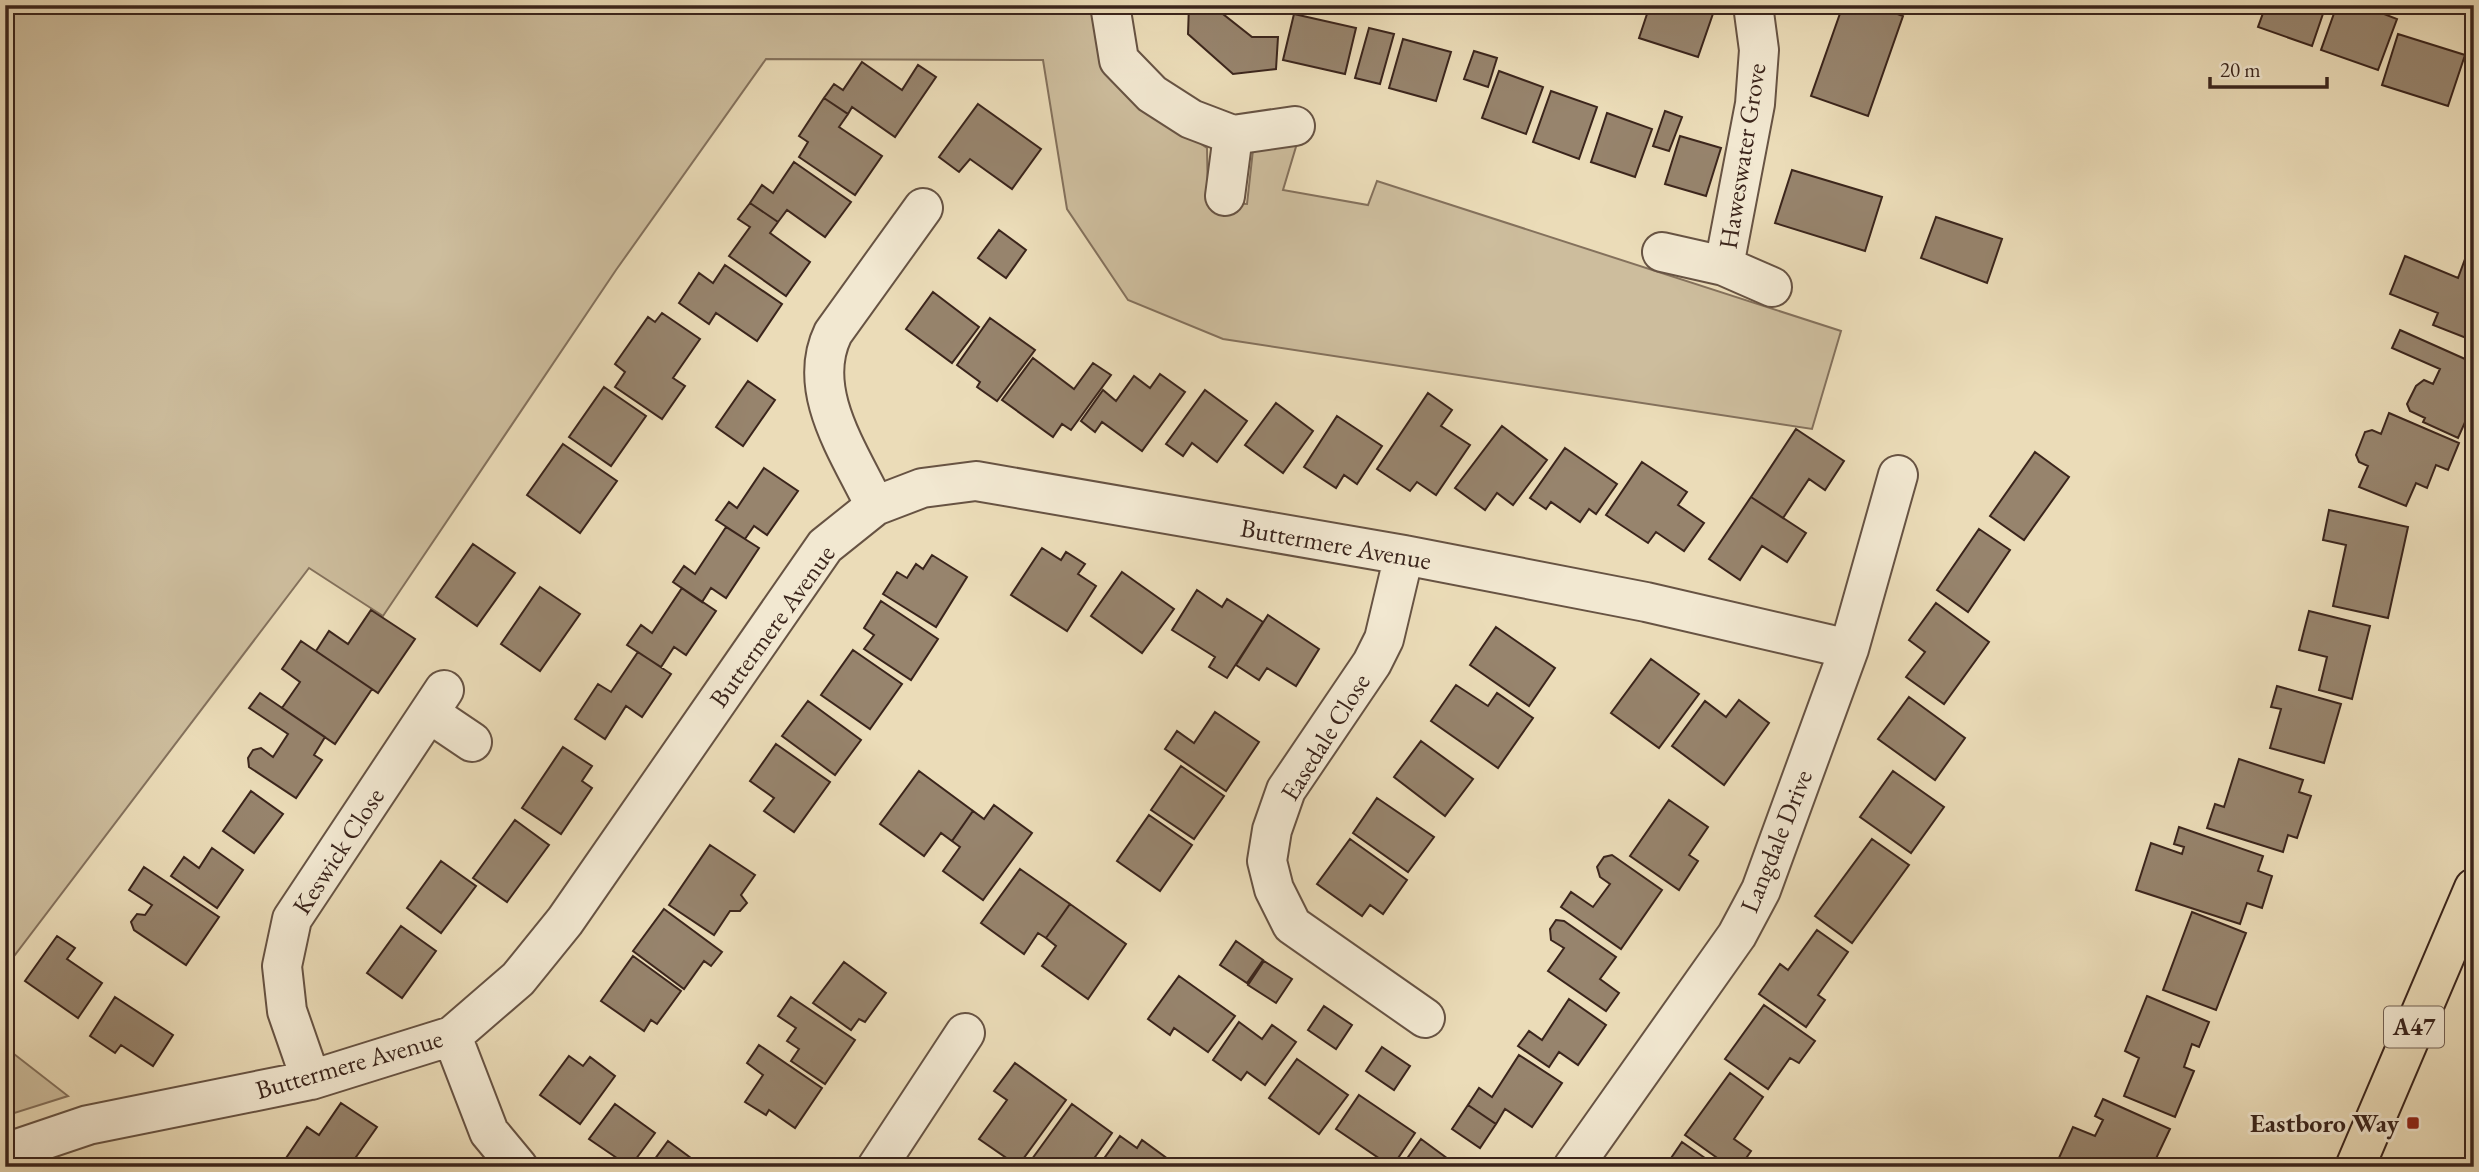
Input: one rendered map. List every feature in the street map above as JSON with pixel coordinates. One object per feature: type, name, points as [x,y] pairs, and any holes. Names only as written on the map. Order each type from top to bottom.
[{"type":"main road","name":"A47","points":[[2355,1167],[2474,888]]},
{"type":"street","points":[[1110,5],[1119,60],[1143,86],[1191,119],[1233,135],[1295,125]]},
{"type":"street","name":"Haweswater Grove","points":[[1724,266],[1755,104],[1759,50],[1753,5]]},
{"type":"street","points":[[1226,196],[1233,135]]},
{"type":"street","points":[[875,506],[825,399],[822,376],[824,351],[833,333],[923,208]]},
{"type":"street","name":"Haweswater Grove","points":[[1662,252],[1724,266],[1772,287]]},
{"type":"street","name":"Langdale Drive","points":[[1573,1167],[1737,935],[1762,890],[1849,649],[1898,475]]},
{"type":"street","name":"Buttermere Avenue","points":[[5,1153],[88,1125],[311,1080],[452,1036],[518,979],[565,921],[825,546],[875,506],[922,488],[976,481],[1404,555],[1646,602],[1849,649]]},
{"type":"street","name":"Easedale Close","points":[[1404,555],[1384,639],[1372,663],[1286,790],[1272,830],[1268,861],[1274,889],[1292,925],[1424,1018]]},
{"type":"street","name":"Keswick Close","points":[[311,1080],[287,1011],[282,966],[292,919],[437,702],[472,742]]},
{"type":"street","points":[[877,1167],[965,1033]]},
{"type":"street","points":[[452,1036],[489,1132],[518,1167]]},
{"type":"shaded area","points":[[5,5],[1098,5],[1098,27],[1117,86],[1207,148],[1208,202],[1247,204],[1253,150],[1298,140],[1283,190],[1368,205],[1377,181],[1841,331],[1812,429],[1223,339],[1128,300],[1067,209],[1043,60],[766,59],[616,270],[383,616],[309,568],[5,968]]},
{"type":"shaded area","points":[[5,1047],[68,1096],[5,1116]]},
{"type":"building","points":[[1189,5],[1225,5],[1223,14],[1252,37],[1278,37],[1276,69],[1233,74],[1188,34]]},
{"type":"building","points":[[1650,5],[1716,5],[1698,57],[1639,38]]},
{"type":"building","points":[[1843,5],[1873,5],[1903,16],[1868,116],[1811,96]]},
{"type":"building","points":[[2148,5],[2174,5],[2172,13]]},
{"type":"building","points":[[2266,5],[2326,5],[2312,46],[2258,27]]},
{"type":"building","points":[[2337,5],[2361,5],[2397,19],[2378,70],[2321,50]]},
{"type":"building","points":[[1294,14],[1356,28],[1345,74],[1283,60]]},
{"type":"building","points":[[1369,28],[1394,34],[1380,84],[1355,78]]},
{"type":"building","points":[[2398,34],[2465,55],[2448,106],[2382,85]]},
{"type":"building","points":[[1403,39],[1451,52],[1436,101],[1389,88]]},
{"type":"building","points":[[1474,51],[1497,58],[1488,87],[1464,79]]},
{"type":"building","points":[[862,62],[902,90],[918,65],[936,77],[895,137],[852,107],[848,114],[824,98],[834,84],[843,90]]},
{"type":"building","points":[[1499,71],[1543,87],[1526,134],[1482,118]]},
{"type":"building","points":[[1551,91],[1597,107],[1579,159],[1533,142]]},
{"type":"building","points":[[824,98],[848,114],[839,127],[882,156],[855,195],[799,157],[808,142],[799,136]]},
{"type":"building","points":[[978,104],[1041,149],[1012,189],[970,159],[959,172],[939,157]]},
{"type":"building","points":[[1665,111],[1682,117],[1669,151],[1653,146]]},
{"type":"building","points":[[1607,113],[1652,129],[1635,177],[1591,162]]},
{"type":"building","points":[[1680,136],[1721,148],[1706,196],[1665,184]]},
{"type":"building","points":[[794,162],[851,202],[825,237],[787,210],[778,222],[750,203],[762,185],[773,193]]},
{"type":"building","points":[[1792,170],[1882,197],[1865,251],[1775,223]]},
{"type":"building","points":[[750,203],[778,222],[770,233],[810,262],[786,296],[729,256],[750,227],[738,219]]},
{"type":"building","points":[[1936,217],[2002,239],[1987,283],[1921,258]]},
{"type":"building","points":[[999,230],[1026,250],[1006,278],[978,258]]},
{"type":"building","points":[[2405,256],[2458,278],[2465,259],[2474,263],[2474,341],[2433,325],[2438,313],[2390,294]]},
{"type":"building","points":[[725,265],[782,304],[757,341],[716,313],[709,324],[679,303],[699,273],[713,283]]},
{"type":"building","points":[[933,292],[979,327],[952,363],[906,329]]},
{"type":"building","points":[[662,313],[700,339],[673,378],[685,386],[662,419],[615,387],[625,372],[615,364],[648,317],[655,322]]},
{"type":"building","points":[[990,318],[1035,350],[997,401],[977,387],[980,382],[957,365]]},
{"type":"building","points":[[2400,330],[2474,363],[2474,402],[2458,438],[2423,422],[2425,418],[2410,411],[2407,404],[2416,386],[2424,380],[2433,384],[2440,369],[2392,348]]},
{"type":"building","points":[[1033,358],[1074,389],[1093,363],[1111,375],[1071,430],[1062,424],[1053,437],[1002,400]]},
{"type":"building","points":[[1160,374],[1185,392],[1142,451],[1102,422],[1095,432],[1081,421],[1103,390],[1116,401],[1134,376],[1150,388]]},
{"type":"building","points":[[748,381],[775,400],[743,446],[716,427]]},
{"type":"building","points":[[604,387],[646,416],[611,466],[569,437]]},
{"type":"building","points":[[1205,390],[1247,421],[1217,462],[1192,443],[1183,456],[1166,444]]},
{"type":"building","points":[[1428,393],[1452,410],[1441,426],[1470,445],[1436,495],[1417,482],[1410,491],[1377,469]]},
{"type":"building","points":[[1276,403],[1313,431],[1283,473],[1245,445]]},
{"type":"building","points":[[2389,413],[2459,443],[2448,470],[2436,465],[2427,488],[2416,483],[2406,506],[2359,487],[2368,466],[2359,462],[2356,455],[2365,432],[2372,430],[2381,434]]},
{"type":"building","points":[[1337,416],[1382,446],[1357,484],[1344,475],[1336,488],[1304,467]]},
{"type":"building","points":[[1502,426],[1547,460],[1513,505],[1497,493],[1485,510],[1455,488]]},
{"type":"building","points":[[1796,429],[1844,461],[1825,490],[1809,479],[1783,518],[1751,497]]},
{"type":"building","points":[[563,444],[617,481],[580,533],[527,495]]},
{"type":"building","points":[[1565,448],[1617,484],[1596,514],[1589,509],[1580,522],[1551,502],[1546,509],[1530,498]]},
{"type":"building","points":[[2035,452],[2069,477],[2024,540],[1990,516]]},
{"type":"building","points":[[1642,462],[1687,492],[1678,505],[1704,523],[1684,551],[1656,532],[1648,543],[1606,515]]},
{"type":"building","points":[[764,468],[798,491],[767,535],[754,526],[745,539],[716,520],[729,502],[737,508]]},
{"type":"building","points":[[1751,497],[1806,533],[1787,562],[1762,546],[1740,580],[1709,559]]},
{"type":"building","points":[[2329,510],[2408,527],[2388,618],[2333,606],[2346,545],[2323,540]]},
{"type":"building","points":[[726,527],[759,548],[726,598],[711,588],[702,602],[673,582],[684,566],[695,574]]},
{"type":"building","points":[[1979,529],[2010,550],[1968,612],[1937,590]]},
{"type":"building","points":[[473,544],[515,573],[477,626],[436,597]]},
{"type":"building","points":[[1042,548],[1061,560],[1066,552],[1085,564],[1078,574],[1096,586],[1067,631],[1011,595]]},
{"type":"building","points":[[932,555],[967,577],[936,627],[883,594],[897,572],[907,578],[916,564],[923,569]]},
{"type":"building","points":[[1122,572],[1174,609],[1142,653],[1091,616]]},
{"type":"building","points":[[540,587],[580,614],[540,671],[501,644]]},
{"type":"building","points":[[682,588],[716,611],[686,655],[674,647],[661,667],[627,645],[641,625],[652,633]]},
{"type":"building","points":[[1197,590],[1222,607],[1227,599],[1263,622],[1227,678],[1209,667],[1215,657],[1172,630]]},
{"type":"building","points":[[881,601],[938,639],[911,680],[864,649],[874,635],[864,628]]},
{"type":"building","points":[[1936,603],[1989,642],[1944,704],[1906,677],[1925,652],[1909,640]]},
{"type":"building","points":[[371,610],[415,639],[378,693],[316,651],[329,631],[348,644]]},
{"type":"building","points":[[2309,611],[2370,626],[2352,699],[2319,690],[2327,657],[2299,650]]},
{"type":"building","points":[[1268,615],[1319,649],[1296,686],[1267,668],[1259,680],[1236,665]]},
{"type":"building","points":[[1496,627],[1555,668],[1529,706],[1470,665]]},
{"type":"building","points":[[301,641],[372,689],[335,744],[282,708],[300,682],[282,669]]},
{"type":"building","points":[[853,650],[902,684],[870,729],[821,695]]},
{"type":"building","points":[[638,652],[671,674],[642,717],[626,706],[605,739],[575,719],[598,684],[611,692]]},
{"type":"building","points":[[1651,659],[1699,694],[1659,748],[1611,713]]},
{"type":"building","points":[[1456,685],[1488,706],[1497,693],[1533,718],[1498,768],[1431,721]]},
{"type":"building","points":[[2277,686],[2341,704],[2324,763],[2270,748],[2281,709],[2271,707]]},
{"type":"building","points":[[260,693],[325,737],[314,755],[322,760],[296,798],[249,767],[248,758],[253,750],[261,748],[273,757],[288,734],[249,708]]},
{"type":"building","points":[[1909,697],[1965,738],[1935,780],[1878,739]]},
{"type":"building","points":[[1739,700],[1769,723],[1724,785],[1672,746],[1705,701],[1726,717]]},
{"type":"building","points":[[808,701],[861,740],[835,775],[782,736]]},
{"type":"building","points":[[1215,712],[1259,742],[1226,791],[1165,749],[1177,731],[1194,743]]},
{"type":"building","points":[[1421,741],[1473,779],[1445,816],[1394,777]]},
{"type":"building","points":[[776,744],[830,782],[794,832],[764,811],[774,798],[750,781]]},
{"type":"building","points":[[563,747],[592,766],[582,781],[592,788],[561,834],[522,808]]},
{"type":"building","points":[[2239,759],[2303,780],[2299,792],[2311,796],[2297,838],[2288,835],[2283,852],[2207,828],[2215,804],[2224,807]]},
{"type":"building","points":[[1181,766],[1224,796],[1194,839],[1151,810]]},
{"type":"building","points":[[919,771],[973,811],[952,841],[941,833],[924,856],[880,824]]},
{"type":"building","points":[[1893,771],[1944,807],[1911,853],[1860,817]]},
{"type":"building","points":[[251,791],[283,814],[254,853],[223,831]]},
{"type":"building","points":[[1377,798],[1434,837],[1408,872],[1353,833]]},
{"type":"building","points":[[1669,800],[1708,827],[1689,855],[1698,861],[1679,890],[1630,856]]},
{"type":"building","points":[[994,805],[1032,833],[983,900],[943,871],[960,847],[952,841],[973,811],[984,819]]},
{"type":"building","points":[[1149,815],[1192,845],[1160,891],[1117,861]]},
{"type":"building","points":[[515,820],[549,845],[507,902],[473,878]]},
{"type":"building","points":[[2179,827],[2263,856],[2258,871],[2272,876],[2262,908],[2247,903],[2240,924],[2136,890],[2151,843],[2182,854],[2184,847],[2174,844]]},
{"type":"building","points":[[1350,839],[1407,880],[1383,914],[1370,905],[1362,916],[1317,884]]},
{"type":"building","points":[[1872,839],[1909,865],[1852,943],[1815,916]]},
{"type":"building","points":[[710,845],[755,875],[741,895],[747,903],[740,911],[730,911],[714,935],[669,905]]},
{"type":"building","points":[[212,848],[243,870],[217,908],[171,876],[184,857],[199,868]]},
{"type":"building","points":[[1612,855],[1662,890],[1621,949],[1561,907],[1571,892],[1593,907],[1610,884],[1600,877],[1597,867],[1604,857]]},
{"type":"building","points":[[441,861],[476,886],[441,933],[407,908]]},
{"type":"building","points":[[144,867],[219,917],[186,965],[134,930],[131,922],[137,914],[145,915],[152,905],[129,890]]},
{"type":"building","points":[[1020,869],[1070,904],[1046,938],[1038,933],[1024,954],[981,923]]},
{"type":"building","points":[[1070,904],[1126,944],[1088,999],[1042,966],[1056,946],[1046,938]]},
{"type":"building","points":[[664,909],[722,952],[711,966],[704,961],[684,989],[633,951]]},
{"type":"building","points":[[2192,912],[2246,933],[2216,1010],[2163,990]]},
{"type":"building","points":[[1556,920],[1564,921],[1616,957],[1600,979],[1619,993],[1606,1011],[1548,971],[1564,948],[1551,940],[1550,929]]},
{"type":"building","points":[[401,926],[436,951],[402,998],[367,973]]},
{"type":"building","points":[[1817,930],[1848,952],[1818,995],[1825,1000],[1806,1027],[1759,994],[1780,964],[1788,970]]},
{"type":"building","points":[[57,936],[75,948],[67,959],[102,983],[78,1018],[25,981]]},
{"type":"building","points":[[1236,941],[1263,960],[1247,983],[1220,965]]},
{"type":"building","points":[[633,956],[681,991],[657,1024],[651,1020],[644,1031],[601,1001]]},
{"type":"building","points":[[1264,961],[1292,979],[1276,1003],[1248,985]]},
{"type":"building","points":[[844,962],[886,993],[865,1022],[859,1019],[851,1030],[813,1003]]},
{"type":"building","points":[[1179,976],[1235,1016],[1208,1052],[1174,1028],[1170,1035],[1148,1019]]},
{"type":"building","points":[[2147,996],[2209,1022],[2199,1047],[2192,1044],[2184,1067],[2194,1071],[2175,1117],[2124,1096],[2139,1058],[2125,1051]]},
{"type":"building","points":[[115,997],[173,1035],[153,1066],[121,1045],[115,1053],[90,1036]]},
{"type":"building","points":[[791,997],[855,1040],[825,1084],[791,1061],[799,1049],[787,1041],[796,1028],[778,1016]]},
{"type":"building","points":[[1569,999],[1606,1025],[1578,1065],[1559,1052],[1549,1067],[1518,1046],[1529,1031],[1542,1040]]},
{"type":"building","points":[[1764,1005],[1815,1041],[1799,1063],[1790,1058],[1768,1089],[1725,1059]]},
{"type":"building","points":[[1324,1006],[1352,1025],[1336,1049],[1308,1030]]},
{"type":"building","points":[[1239,1022],[1262,1039],[1272,1025],[1296,1042],[1265,1085],[1247,1072],[1241,1080],[1213,1060]]},
{"type":"building","points":[[759,1045],[822,1088],[795,1128],[769,1110],[766,1115],[745,1102],[763,1075],[747,1063]]},
{"type":"building","points":[[1382,1047],[1410,1066],[1394,1090],[1366,1071]]},
{"type":"building","points":[[1519,1055],[1562,1083],[1532,1127],[1505,1109],[1496,1124],[1468,1105],[1479,1088],[1492,1097]]},
{"type":"building","points":[[569,1056],[583,1066],[590,1057],[615,1076],[580,1124],[540,1095]]},
{"type":"building","points":[[1297,1059],[1348,1095],[1319,1134],[1269,1098]]},
{"type":"building","points":[[1015,1063],[1066,1100],[1018,1166],[979,1139],[1007,1100],[994,1091]]},
{"type":"building","points":[[1730,1073],[1763,1097],[1734,1139],[1751,1151],[1740,1167],[1730,1167],[1685,1135]]},
{"type":"building","points":[[1359,1095],[1415,1133],[1392,1167],[1336,1129]]},
{"type":"building","points":[[2103,1099],[2170,1129],[2152,1167],[2072,1167],[2058,1160],[2073,1127],[2095,1136],[2103,1120],[2095,1116]]},
{"type":"building","points":[[341,1103],[377,1127],[349,1167],[280,1167],[307,1127],[319,1135]]},
{"type":"building","points":[[615,1104],[655,1133],[630,1167],[589,1139]]},
{"type":"building","points":[[1072,1104],[1112,1133],[1088,1167],[1042,1167],[1032,1159]]},
{"type":"building","points":[[1468,1105],[1496,1124],[1480,1148],[1452,1129]]},
{"type":"building","points":[[1120,1136],[1137,1148],[1142,1140],[1172,1162],[1168,1167],[1098,1167]]},
{"type":"building","points":[[1421,1139],[1459,1167],[1401,1167]]},
{"type":"building","points":[[668,1141],[703,1167],[649,1167]]},
{"type":"building","points":[[1682,1142],[1715,1165],[1714,1167],[1665,1167]]},
{"type":"place","name":"Eastboro Way","points":[[2413,1123]]}]
